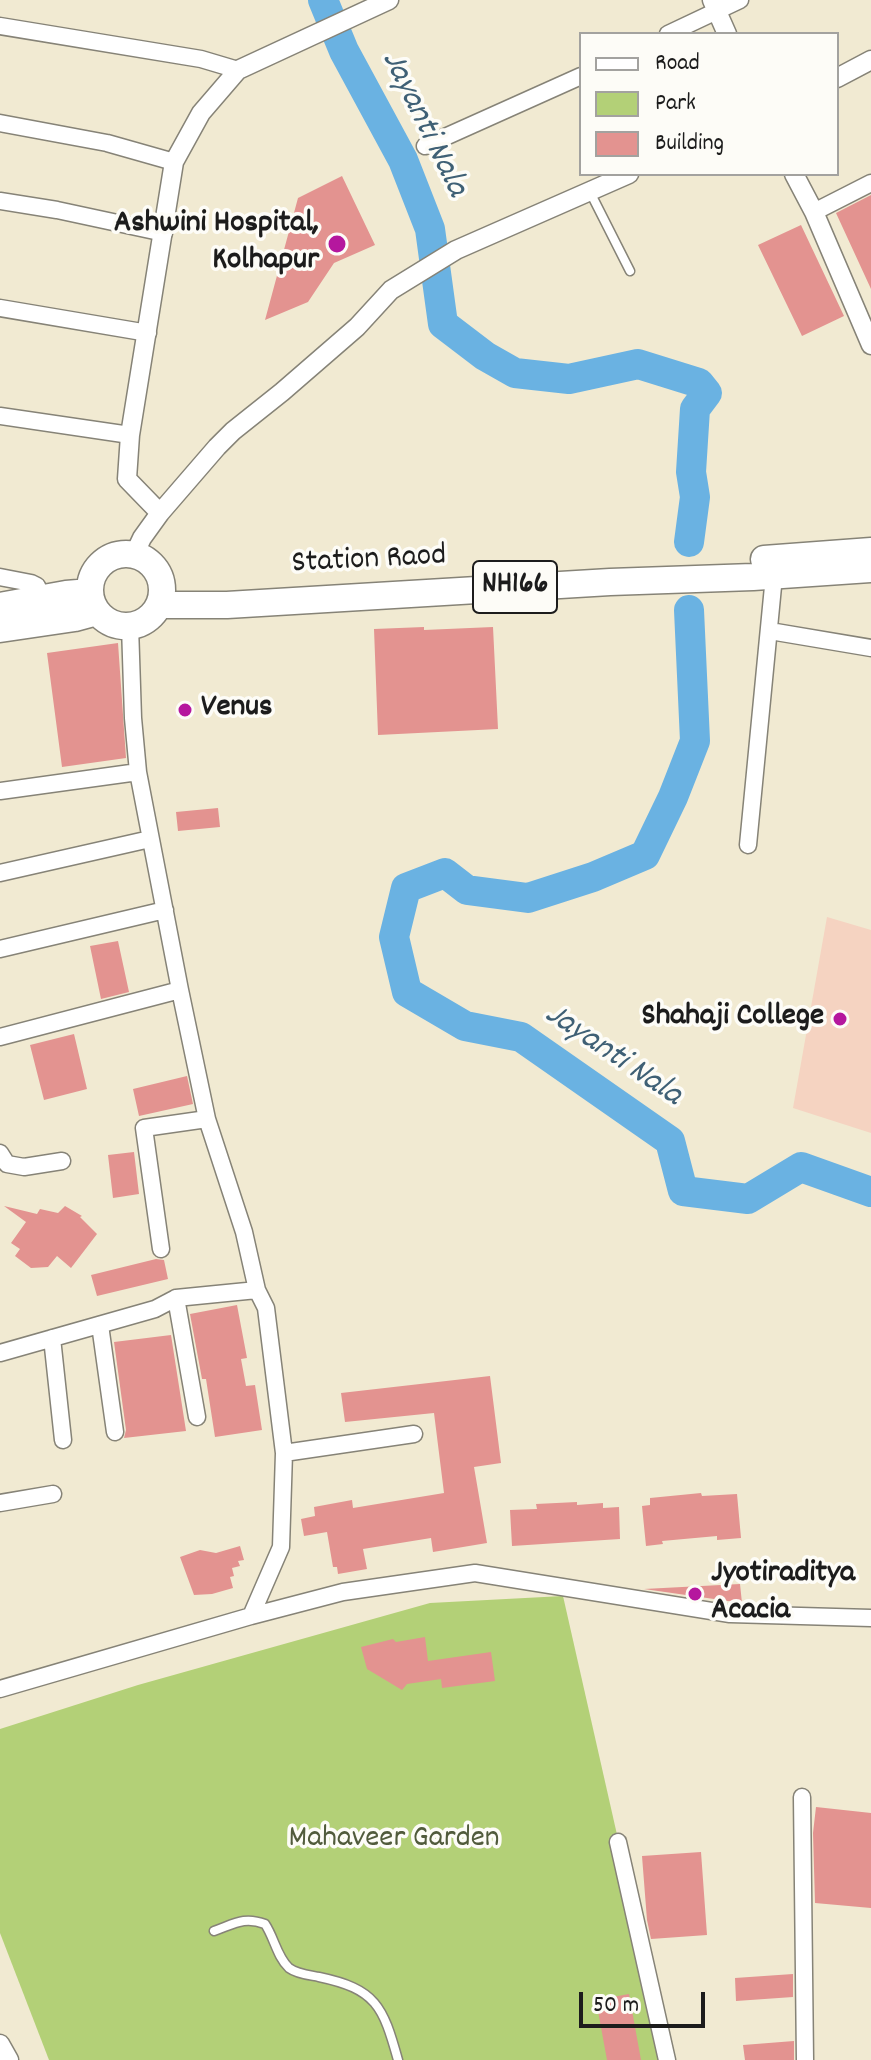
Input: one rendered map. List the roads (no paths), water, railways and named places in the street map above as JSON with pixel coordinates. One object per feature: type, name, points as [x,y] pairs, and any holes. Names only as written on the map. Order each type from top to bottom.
[{"type":"highway","name":"NH166","points":[[160,598],[871,551]]},
{"type":"highway","points":[[0,629],[75,618],[94,593],[99,566],[116,556],[134,555],[157,572],[160,598],[152,615],[143,622],[130,626],[109,622],[94,593]]},
{"type":"highway","name":"Station Raod","points":[[160,598],[227,605],[871,569]]},
{"type":"highway","points":[[0,606],[66,594],[94,593]]},
{"type":"street","points":[[160,513],[127,479],[130,435],[174,162],[201,113],[238,70],[389,0]]},
{"type":"street","points":[[671,32],[714,5],[740,0]]},
{"type":"street","points":[[714,5],[726,32]]},
{"type":"street","points":[[0,26],[201,59],[238,70]]},
{"type":"street","points":[[839,77],[871,60]]},
{"type":"street","points":[[425,146],[579,77]]},
{"type":"street","points":[[0,123],[107,143],[174,162]]},
{"type":"street","points":[[134,555],[160,513],[210,454],[357,327],[391,290],[456,250],[625,176]]},
{"type":"street","points":[[795,176],[814,212],[871,345]]},
{"type":"street","points":[[814,212],[871,183]]},
{"type":"street","points":[[0,201],[164,233]]},
{"type":"street","points":[[0,308],[148,333]]},
{"type":"street","points":[[0,416],[130,435]]},
{"type":"street","points":[[748,845],[774,576]]},
{"type":"street","points":[[0,577],[37,586],[43,599]]},
{"type":"street","points":[[130,626],[138,772],[150,839],[207,1119],[244,1232],[257,1290],[266,1308],[284,1453],[281,1547],[251,1616]]},
{"type":"street","points":[[770,631],[871,648]]},
{"type":"street","points":[[0,791],[138,772]]},
{"type":"street","points":[[0,873],[150,839]]},
{"type":"street","points":[[0,949],[165,910]]},
{"type":"street","points":[[0,1037],[180,990]]},
{"type":"street","points":[[161,1249],[144,1128],[207,1119]]},
{"type":"street","points":[[0,1153],[7,1164],[24,1167],[62,1161]]},
{"type":"street","points":[[0,1353],[155,1309],[176,1298],[257,1290]]},
{"type":"street","points":[[176,1298],[197,1417]]},
{"type":"street","points":[[100,1325],[115,1432]]},
{"type":"street","points":[[52,1338],[63,1440]]},
{"type":"street","points":[[284,1453],[414,1434]]},
{"type":"street","points":[[0,1503],[53,1494]]},
{"type":"street","points":[[0,1689],[343,1592],[475,1573],[730,1614],[871,1618]]},
{"type":"street","points":[[802,1797],[805,2060]]},
{"type":"street","points":[[618,1842],[667,2060]]},
{"type":"street","points":[[0,2044],[9,2060]]},
{"type":"lane","points":[[589,192],[630,271]]},
{"type":"lane","points":[[214,1931],[244,1920],[265,1924],[286,1966],[294,1971],[358,1988],[375,2003],[383,2016],[398,2060]]},
{"type":"waterway","name":"Jayanti Nala","points":[[323,0],[344,51],[403,160],[430,229],[443,324],[485,356],[515,373],[569,379],[638,364],[699,383],[707,393],[695,409],[691,472],[695,497],[689,542]]},
{"type":"waterway","name":"Jayanti Nala","points":[[689,610],[695,741],[645,855],[593,877],[528,898],[467,890],[445,873],[406,888],[394,937],[407,992],[465,1026],[521,1037],[670,1141],[683,1191],[748,1199],[801,1167],[871,1192]]},
{"type":"place","name":"Ashwini Hospital, Kolhapur","points":[[337,244]]},
{"type":"place","name":"Venus","points":[[185,710]]},
{"type":"place","name":"Shahaji College","points":[[840,1019]]},
{"type":"place","name":"Jyotiraditya Acacia","points":[[695,1594]]},
{"type":"park label","name":"Mahaveer Garden","points":[[394,1841]]}]
